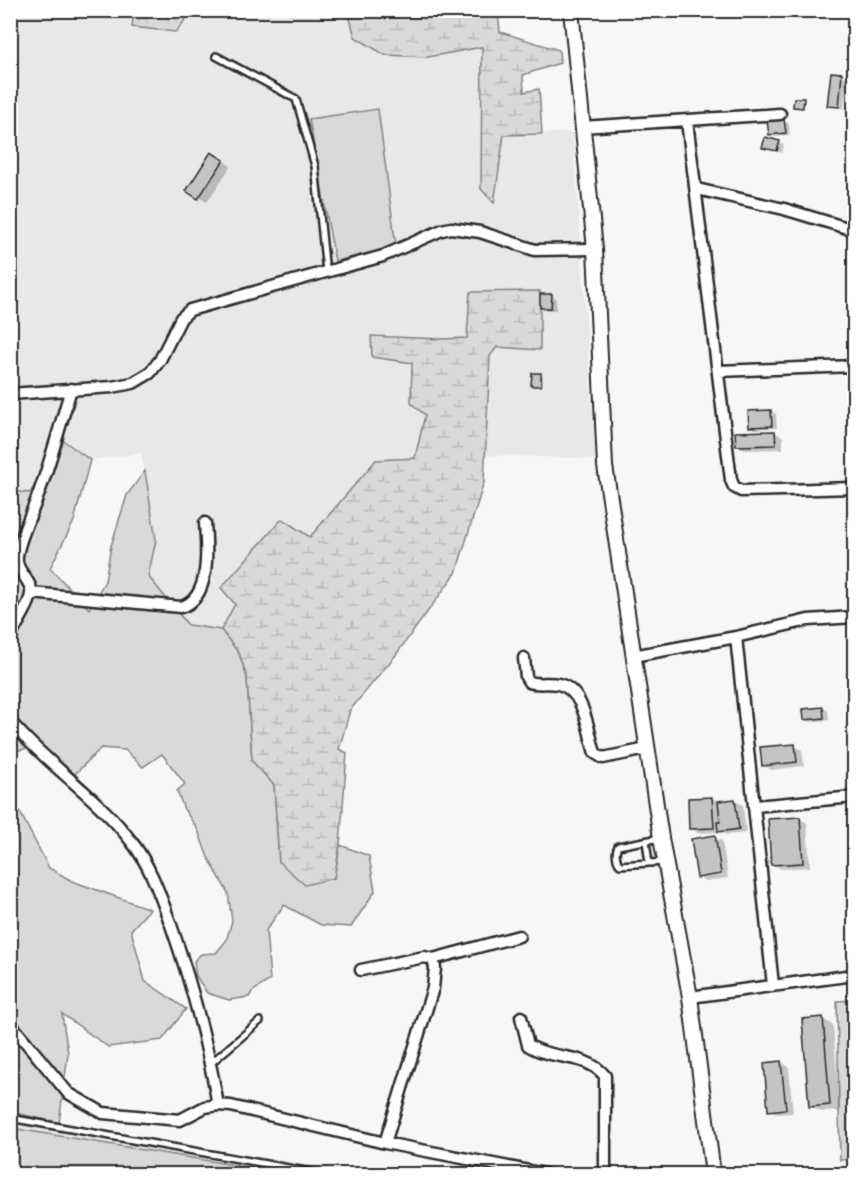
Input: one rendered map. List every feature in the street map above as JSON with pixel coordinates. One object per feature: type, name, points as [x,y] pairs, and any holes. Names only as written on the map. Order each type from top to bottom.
[{"type":"street","points":[[571,10],[595,249],[605,466],[661,838],[690,996],[713,1174]]},
{"type":"street","points":[[582,127],[780,114]]},
{"type":"street","points":[[687,121],[731,480],[734,487],[741,491],[855,488]]},
{"type":"street","points":[[697,189],[784,209],[855,230]]},
{"type":"street","points":[[10,394],[126,386],[150,373],[160,360],[181,318],[190,310],[383,256],[442,230],[451,228],[480,232],[535,250],[595,249]]},
{"type":"street","points":[[718,371],[855,366]]},
{"type":"street","points":[[10,639],[32,593],[31,586],[20,570],[16,558],[71,389]]},
{"type":"street","points":[[32,593],[181,607],[190,605],[197,596],[207,561],[206,523]]},
{"type":"street","points":[[633,656],[736,637],[808,620],[855,617]]},
{"type":"street","points":[[736,637],[773,985]]},
{"type":"street","points":[[524,658],[529,682],[559,684],[575,693],[581,704],[595,753],[603,758],[647,749]]},
{"type":"street","points":[[10,722],[24,738],[90,797],[131,840],[144,862],[158,890],[188,975],[211,1063],[218,1105]]},
{"type":"street","points":[[755,806],[855,797]]},
{"type":"street","points":[[361,970],[424,957],[433,959],[519,936]]},
{"type":"street","points":[[385,1143],[433,988],[435,968],[433,959]]},
{"type":"street","points":[[690,996],[855,975]]},
{"type":"street","points":[[521,1017],[528,1045],[537,1051],[584,1061],[598,1067],[605,1076],[605,1174]]},
{"type":"street","points":[[10,1023],[68,1093],[104,1113],[180,1120],[205,1107],[231,1106],[385,1143],[545,1174]]},
{"type":"lane","points":[[216,57],[296,99],[315,166],[326,272]]},
{"type":"lane","points":[[661,838],[618,846],[616,849],[618,862],[620,865],[666,862]]},
{"type":"lane","points":[[646,841],[649,863]]},
{"type":"lane","points":[[211,1063],[260,1021]]},
{"type":"lane","points":[[10,1118],[322,1174]]},
{"type":"shaded area","points":[[11,11],[134,11],[132,27],[175,32],[192,11],[348,11],[355,37],[428,57],[482,47],[481,189],[493,203],[504,135],[573,132],[596,459],[484,455],[490,356],[497,347],[470,292],[468,338],[441,339],[372,357],[412,363],[411,403],[425,415],[415,458],[376,460],[309,538],[282,520],[221,588],[235,604],[221,630],[188,625],[148,576],[156,540],[141,453],[90,460],[64,441],[30,493],[11,491]]},
{"type":"shaded area","points":[[11,1112],[146,1140],[374,1174],[11,1174]]},
{"type":"green space","points":[[134,10],[192,11],[176,32],[132,27]]},
{"type":"green space","points":[[348,11],[498,11],[500,32],[559,50],[560,63],[523,75],[524,92],[539,89],[542,134],[504,135],[494,203],[481,189],[482,47],[428,57],[385,55],[355,37]]},
{"type":"green space","points":[[378,109],[396,247],[335,261],[309,119]]},
{"type":"green space","points":[[540,291],[540,350],[497,347],[490,356],[484,482],[456,573],[395,656],[350,710],[339,749],[347,753],[340,845],[334,878],[305,885],[279,862],[274,785],[252,761],[247,677],[239,653],[221,630],[235,604],[221,588],[282,519],[310,537],[376,460],[415,458],[425,415],[411,403],[412,363],[372,357],[371,336],[467,338],[470,292]]},
{"type":"green space","points":[[64,441],[90,460],[74,521],[50,568],[89,609],[105,581],[111,546],[127,495],[145,471],[156,540],[148,576],[188,625],[221,630],[239,653],[247,677],[252,761],[274,785],[279,862],[334,878],[340,845],[369,856],[375,891],[351,927],[321,925],[284,905],[266,930],[270,980],[252,992],[249,997],[229,1000],[207,993],[196,976],[194,961],[201,954],[216,953],[226,941],[232,921],[228,893],[207,855],[198,830],[184,809],[177,791],[185,784],[162,754],[143,767],[125,750],[101,748],[73,776],[42,745],[11,752],[10,491],[30,493]]},
{"type":"green space","points":[[10,793],[49,868],[72,881],[150,909],[131,930],[145,981],[186,1009],[162,1040],[108,1047],[62,1014],[68,1054],[59,1123],[11,1112]]},
{"type":"green space","points":[[854,1000],[854,1159],[840,1160],[837,1001]]},
{"type":"green space","points":[[11,1128],[240,1166],[309,1174],[11,1174]]},
{"type":"building","points":[[831,72],[842,73],[839,107],[827,106]]},
{"type":"building","points":[[794,98],[804,98],[803,108],[793,107]]},
{"type":"building","points":[[784,119],[786,133],[769,135],[767,121]]},
{"type":"building","points":[[765,137],[780,141],[777,151],[762,148]]},
{"type":"building","points":[[211,152],[224,160],[198,199],[186,191]]},
{"type":"building","points":[[540,294],[552,294],[551,308],[540,308]]},
{"type":"building","points":[[532,373],[541,373],[541,386],[531,386]]},
{"type":"building","points":[[771,410],[772,426],[749,427],[748,411]]},
{"type":"building","points":[[775,431],[776,445],[736,446],[735,432]]},
{"type":"building","points":[[823,707],[824,718],[804,720],[803,709]]},
{"type":"building","points":[[795,744],[797,762],[762,766],[760,747]]},
{"type":"building","points":[[712,797],[714,828],[689,829],[688,798]]},
{"type":"building","points":[[735,799],[739,829],[718,832],[717,822],[720,822],[718,801]]},
{"type":"building","points":[[800,817],[803,863],[771,865],[768,819]]},
{"type":"building","points":[[715,835],[721,874],[697,878],[691,839]]},
{"type":"building","points":[[823,1017],[830,1105],[809,1107],[802,1019]]},
{"type":"building","points":[[781,1061],[786,1109],[768,1111],[764,1063]]}]
